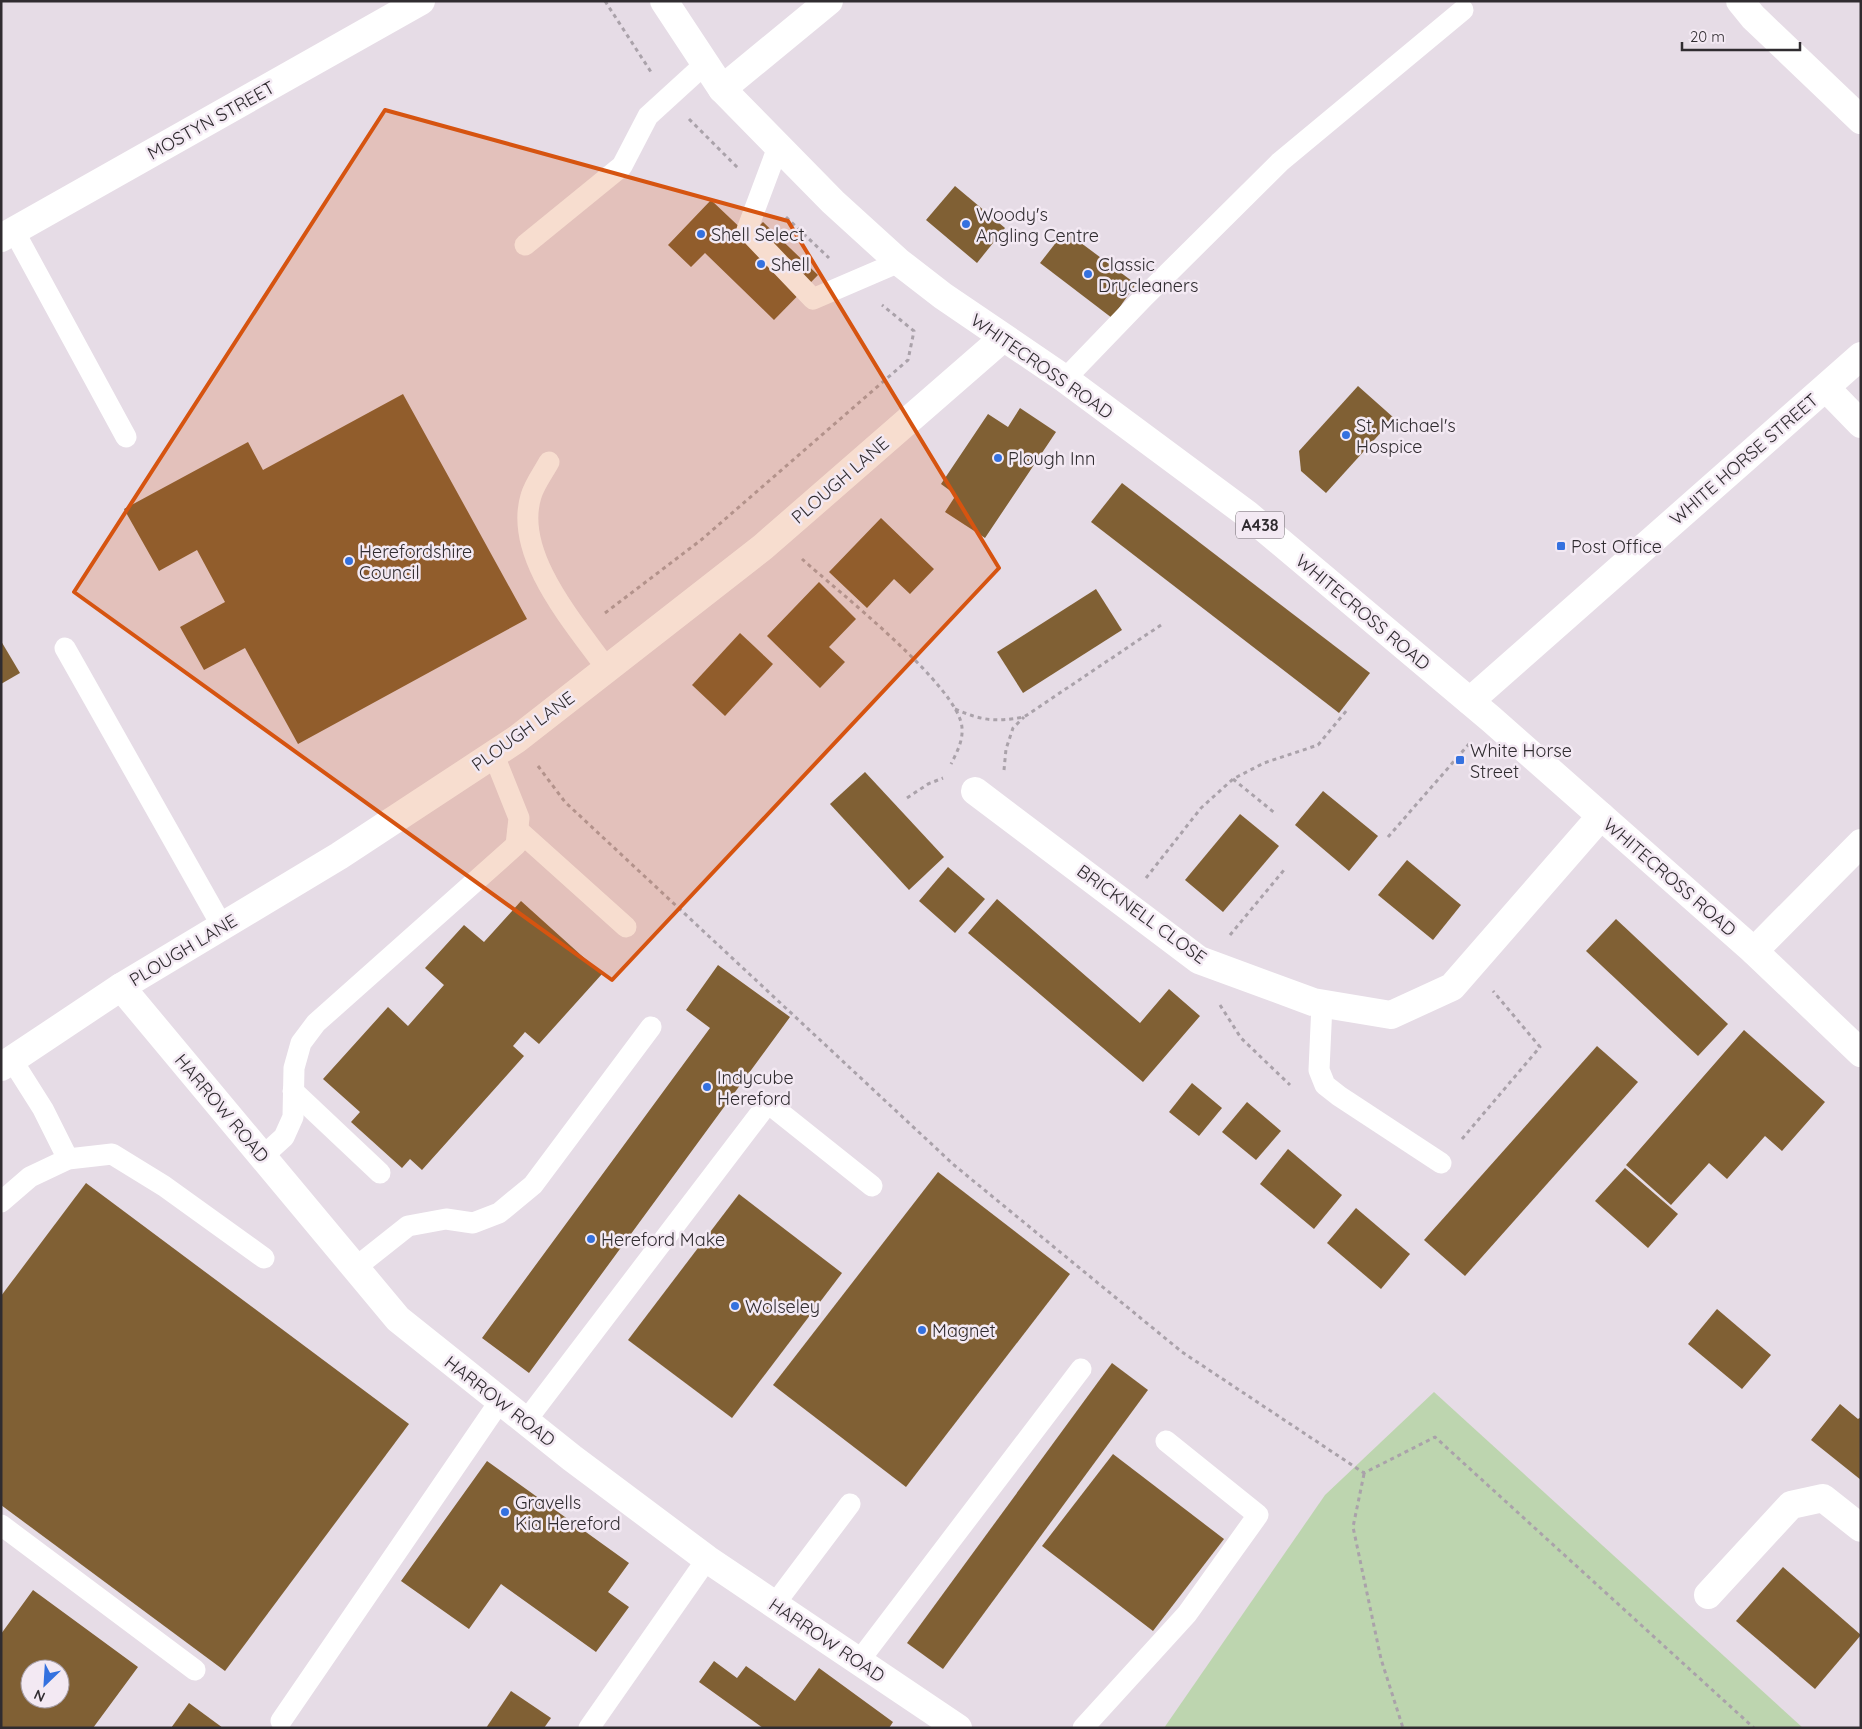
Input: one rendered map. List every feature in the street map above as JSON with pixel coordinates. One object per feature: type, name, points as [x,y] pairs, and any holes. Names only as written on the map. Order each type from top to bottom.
[{"type":"main road","name":"MOSTYN STREET","points":[[8,234],[420,1]]},
{"type":"main road","name":"WHITECROSS ROAD","points":[[664,1],[722,89],[834,202],[899,262],[943,296],[1065,379],[1247,514],[1491,719],[1754,951],[1861,1053]]},
{"type":"main road","points":[[722,89],[829,1]]},
{"type":"main road","points":[[1740,1],[1753,17],[1861,120]]},
{"type":"main road","name":"PLOUGH LANE","points":[[6,1064],[121,987],[339,856],[516,739],[776,536],[1003,338]]},
{"type":"main road","name":"WHITE HORSE STREET","points":[[1470,701],[1861,356]]},
{"type":"main road","points":[[1826,388],[1861,424]]},
{"type":"main road","name":"BRICKNELL CLOSE","points":[[975,791],[1199,960],[1322,1004],[1391,1016],[1452,987],[1601,816]]},
{"type":"main road","points":[[1754,951],[1861,843]]},
{"type":"main road","name":"HARROW ROAD","points":[[121,987],[398,1319],[525,1422],[707,1559],[958,1728]]},
{"type":"main road","points":[[1708,1595],[1791,1505],[1823,1498],[1861,1528]]},
{"type":"lane","points":[[1065,379],[1145,296],[1280,162],[1463,10]]},
{"type":"lane","points":[[525,245],[622,166],[648,116],[705,64]]},
{"type":"lane","points":[[778,147],[746,230],[813,299],[899,262]]},
{"type":"lane","points":[[8,234],[126,437]]},
{"type":"lane","points":[[548,462],[531,496],[528,525],[536,559],[560,602],[607,668]]},
{"type":"lane","points":[[65,648],[222,926]]},
{"type":"lane","points":[[262,1157],[284,1137],[293,1117],[294,1068],[301,1043],[316,1023],[516,845],[519,818],[493,753]]},
{"type":"lane","points":[[518,830],[626,927]]},
{"type":"lane","points":[[1322,1004],[1319,1070],[1325,1085],[1441,1163]]},
{"type":"lane","points":[[354,1268],[408,1226],[446,1219],[474,1223],[499,1213],[533,1185],[651,1027]]},
{"type":"lane","points":[[6,1064],[43,1110],[68,1159]]},
{"type":"lane","points":[[293,1091],[380,1173]]},
{"type":"lane","points":[[525,1422],[768,1103],[872,1186]]},
{"type":"lane","points":[[1,1202],[30,1177],[68,1159],[112,1154],[164,1186],[264,1258]]},
{"type":"lane","points":[[859,1662],[1081,1370]]},
{"type":"lane","points":[[281,1721],[500,1401]]},
{"type":"lane","points":[[1083,1728],[1187,1614],[1258,1515],[1166,1441]]},
{"type":"lane","points":[[774,1605],[850,1504]]},
{"type":"lane","points":[[1,1525],[195,1670]]},
{"type":"lane","points":[[589,1728],[707,1559]]},
{"type":"path","points":[[580,632],[701,540],[908,360],[914,331],[853,282],[668,98],[605,1]]},
{"type":"path","points":[[776,536],[874,620],[941,687],[962,726],[961,744],[948,770]]},
{"type":"path","points":[[1009,816],[1003,767],[1006,749],[1013,728],[1024,717],[1161,625]]},
{"type":"path","points":[[954,709],[976,718],[1000,721],[1024,717]]},
{"type":"path","points":[[1126,905],[1167,849],[1201,808],[1233,779],[1264,763],[1318,745],[1347,710]]},
{"type":"path","points":[[1388,837],[1491,719]]},
{"type":"path","points":[[516,739],[565,802],[954,1165],[1182,1352],[1364,1474]]},
{"type":"path","points":[[907,798],[928,784],[944,777]]},
{"type":"path","points":[[1233,779],[1276,814]]},
{"type":"path","points":[[1284,870],[1206,962],[1216,999],[1241,1038],[1291,1086]]},
{"type":"path","points":[[1441,1163],[1540,1047],[1488,985],[1478,957]]},
{"type":"path","points":[[1403,1728],[1381,1659],[1352,1527],[1364,1474],[1435,1437],[1754,1728]]},
{"type":"highlighted area","points":[[385,110],[788,221],[999,568],[612,980],[74,592]]},
{"type":"green space","points":[[1434,1392],[1803,1728],[1164,1728],[1325,1495]]},
{"type":"building","name":"Woody's Angling Centre","points":[[955,186],[1005,228],[977,263],[926,220]]},
{"type":"building","name":"Shell","points":[[711,200],[749,236],[763,222],[818,275],[774,320],[705,253],[691,267],[668,245]]},
{"type":"building","name":"Classic Drycleaners","points":[[1065,231],[1136,284],[1112,318],[1040,263]]},
{"type":"building","name":"St. Michael's Hospice","points":[[1358,386],[1394,418],[1326,493],[1301,471],[1299,451]]},
{"type":"building","name":"Herefordshire Council","points":[[403,394],[527,619],[298,744],[245,648],[204,670],[180,627],[225,602],[197,550],[159,571],[124,509],[248,442],[263,470]]},
{"type":"building","name":"Plough Inn","points":[[1020,408],[1056,432],[985,538],[945,512],[956,495],[941,484],[988,414],[1008,427]]},
{"type":"building","points":[[1122,483],[1370,673],[1339,713],[1091,522]]},
{"type":"building","points":[[881,518],[934,569],[910,594],[894,579],[867,608],[829,572]]},
{"type":"building","points":[[819,582],[856,619],[829,647],[845,662],[820,688],[767,636]]},
{"type":"building","points":[[1096,589],[1122,630],[1023,693],[997,652]]},
{"type":"building","points":[[740,633],[773,664],[725,716],[692,685]]},
{"type":"building","points":[[1,641],[20,673],[1,684]]},
{"type":"building","points":[[865,772],[944,857],[909,890],[830,804]]},
{"type":"building","points":[[1323,791],[1378,836],[1349,871],[1295,825]]},
{"type":"building","points":[[1240,814],[1279,846],[1223,912],[1185,880]]},
{"type":"building","points":[[1407,860],[1461,905],[1433,940],[1378,895]]},
{"type":"building","points":[[948,867],[985,899],[955,933],[919,901]]},
{"type":"building","points":[[997,899],[1140,1023],[1169,989],[1200,1016],[1143,1082],[968,933]]},
{"type":"building","points":[[521,901],[602,974],[539,1044],[525,1032],[513,1046],[524,1056],[422,1170],[410,1159],[402,1168],[351,1122],[360,1112],[323,1079],[388,1007],[408,1026],[444,985],[425,968],[464,925],[484,942]]},
{"type":"building","points":[[1616,919],[1728,1024],[1698,1056],[1586,951]]},
{"type":"building","points":[[718,965],[790,1017],[529,1373],[482,1338],[710,1028],[686,1010]]},
{"type":"building","points":[[1744,1030],[1825,1102],[1782,1151],[1765,1136],[1727,1179],[1709,1163],[1671,1205],[1626,1165]]},
{"type":"building","points":[[1597,1046],[1638,1082],[1465,1276],[1424,1240]]},
{"type":"building","points":[[1192,1083],[1222,1108],[1199,1136],[1169,1112]]},
{"type":"building","points":[[1247,1102],[1281,1131],[1256,1160],[1222,1132]]},
{"type":"building","points":[[1288,1149],[1342,1195],[1314,1229],[1260,1184]]},
{"type":"building","points":[[1625,1168],[1678,1214],[1648,1248],[1595,1201]]},
{"type":"building","name":"Magnet","points":[[938,1172],[1070,1274],[906,1487],[773,1385]]},
{"type":"building","points":[[86,1183],[409,1424],[225,1671],[1,1505],[1,1296]]},
{"type":"building","name":"Wolseley","points":[[739,1194],[842,1273],[732,1418],[628,1340]]},
{"type":"building","points":[[1356,1208],[1410,1254],[1381,1289],[1327,1243]]},
{"type":"building","points":[[1717,1309],[1771,1355],[1742,1389],[1688,1344]]},
{"type":"building","points":[[1112,1363],[1148,1390],[943,1669],[907,1643]]},
{"type":"building","points":[[1840,1404],[1858,1419],[1861,1417],[1861,1480],[1811,1440]]},
{"type":"building","points":[[1113,1454],[1224,1539],[1153,1631],[1042,1546]]},
{"type":"building","name":"Gravells Kia Hereford","points":[[487,1461],[629,1563],[608,1592],[629,1607],[596,1652],[501,1584],[469,1629],[401,1581]]},
{"type":"building","points":[[1783,1567],[1861,1635],[1815,1689],[1736,1621]]},
{"type":"building","points":[[33,1590],[138,1667],[93,1728],[1,1728],[1,1634]]},
{"type":"building","points":[[714,1661],[737,1678],[746,1666],[795,1701],[819,1668],[893,1722],[889,1728],[763,1728],[699,1682]]},
{"type":"building","points":[[511,1691],[551,1718],[544,1728],[486,1728]]},
{"type":"building","points":[[189,1703],[223,1728],[171,1728]]},
{"type":"place","name":"Woody's Angling Centre","points":[[966,224]]},
{"type":"place","name":"Shell Select","points":[[701,234]]},
{"type":"place","name":"Shell","points":[[761,264]]},
{"type":"place","name":"Classic Drycleaners","points":[[1088,274]]},
{"type":"place","name":"St. Michael's Hospice","points":[[1346,435]]},
{"type":"place","name":"Plough Inn","points":[[998,458]]},
{"type":"place","name":"Post Office","points":[[1561,546]]},
{"type":"place","name":"Herefordshire Council","points":[[349,561]]},
{"type":"place","name":"White Horse Street","points":[[1460,760]]},
{"type":"place","name":"Indycube Hereford","points":[[707,1087]]},
{"type":"place","name":"Hereford Make","points":[[591,1239]]},
{"type":"place","name":"Wolseley","points":[[735,1306]]},
{"type":"place","name":"Magnet","points":[[922,1330]]},
{"type":"place","name":"Gravells Kia Hereford","points":[[505,1512]]}]
